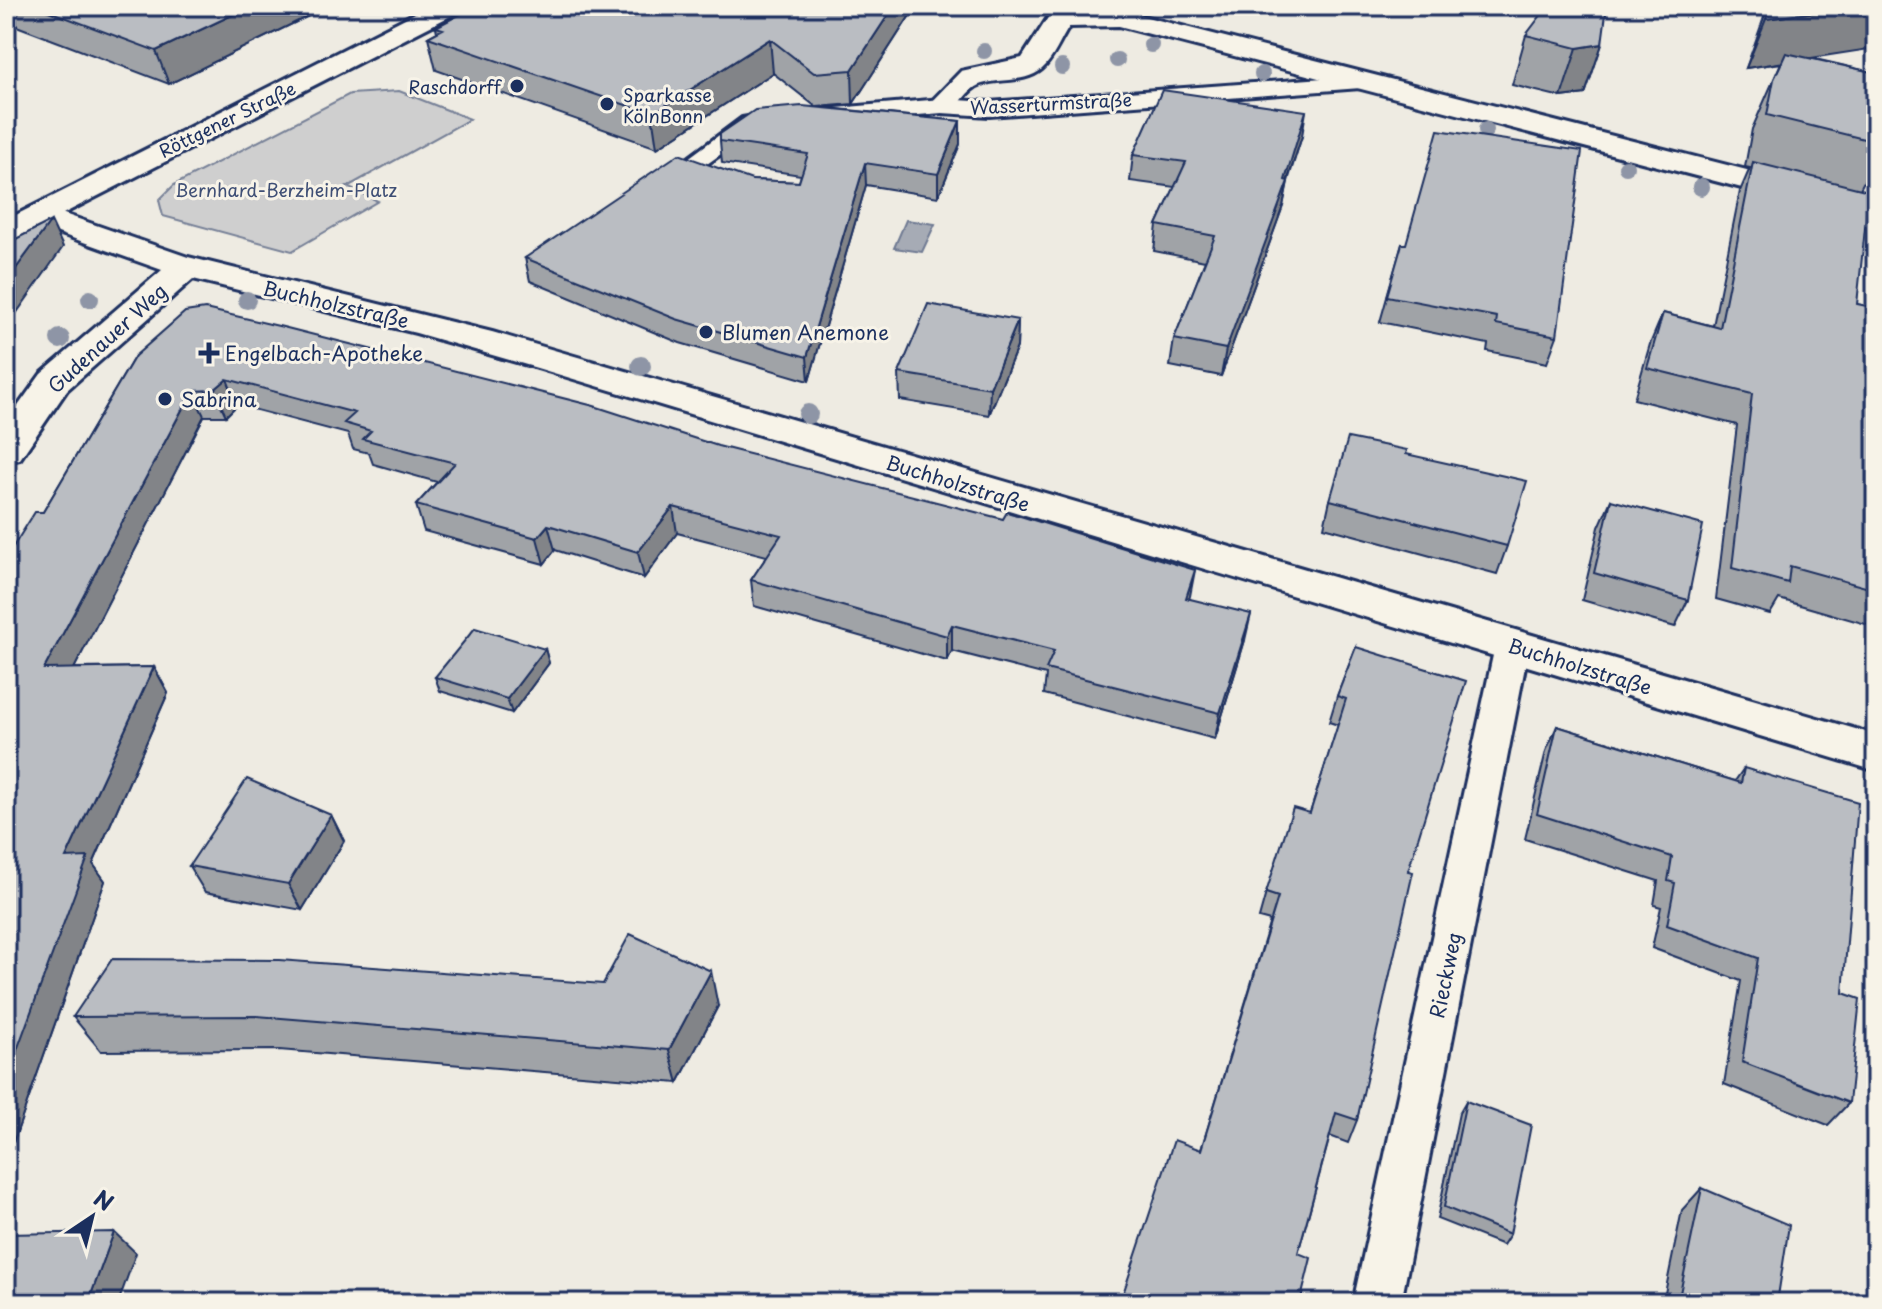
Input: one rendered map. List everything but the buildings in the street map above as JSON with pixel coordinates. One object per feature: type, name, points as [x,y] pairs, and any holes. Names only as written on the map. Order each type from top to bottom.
[{"type":"street","name":"Röttgener Straße","points":[[6,233],[449,6]]},
{"type":"street","name":"Wasserturmstraße","points":[[942,106],[971,77],[1007,73],[1032,64],[1060,19],[1119,18],[1876,213]]},
{"type":"street","name":"Buchholzstraße","points":[[41,216],[98,241],[185,268],[413,322],[535,356],[1876,753]]},
{"type":"street","name":"Gudenauer Weg","points":[[6,450],[54,382],[185,268]]},
{"type":"lane","name":"Wasserturmstraße","points":[[699,159],[750,123],[942,106],[989,109],[1366,82]]},
{"type":"lane","name":"Rieckweg","points":[[1377,1303],[1512,646]]},
{"type":"green space","name":"Bernhard-Berzheim-Platz","points":[[399,91],[470,119],[347,187],[378,201],[292,251],[163,216],[159,200],[174,185],[350,94]]},
{"type":"shaded area","points":[[906,220],[935,224],[922,252],[894,248]]},
{"type":"place","name":"Raschdorff","points":[[517,86]]},
{"type":"place","name":"Sparkasse KölnBonn","points":[[607,104]]},
{"type":"place","name":"Blumen Anemone","points":[[706,332]]},
{"type":"place","name":"Engelbach-Apotheke","points":[[209,353]]},
{"type":"place","name":"Sabrina","points":[[165,399]]}]
